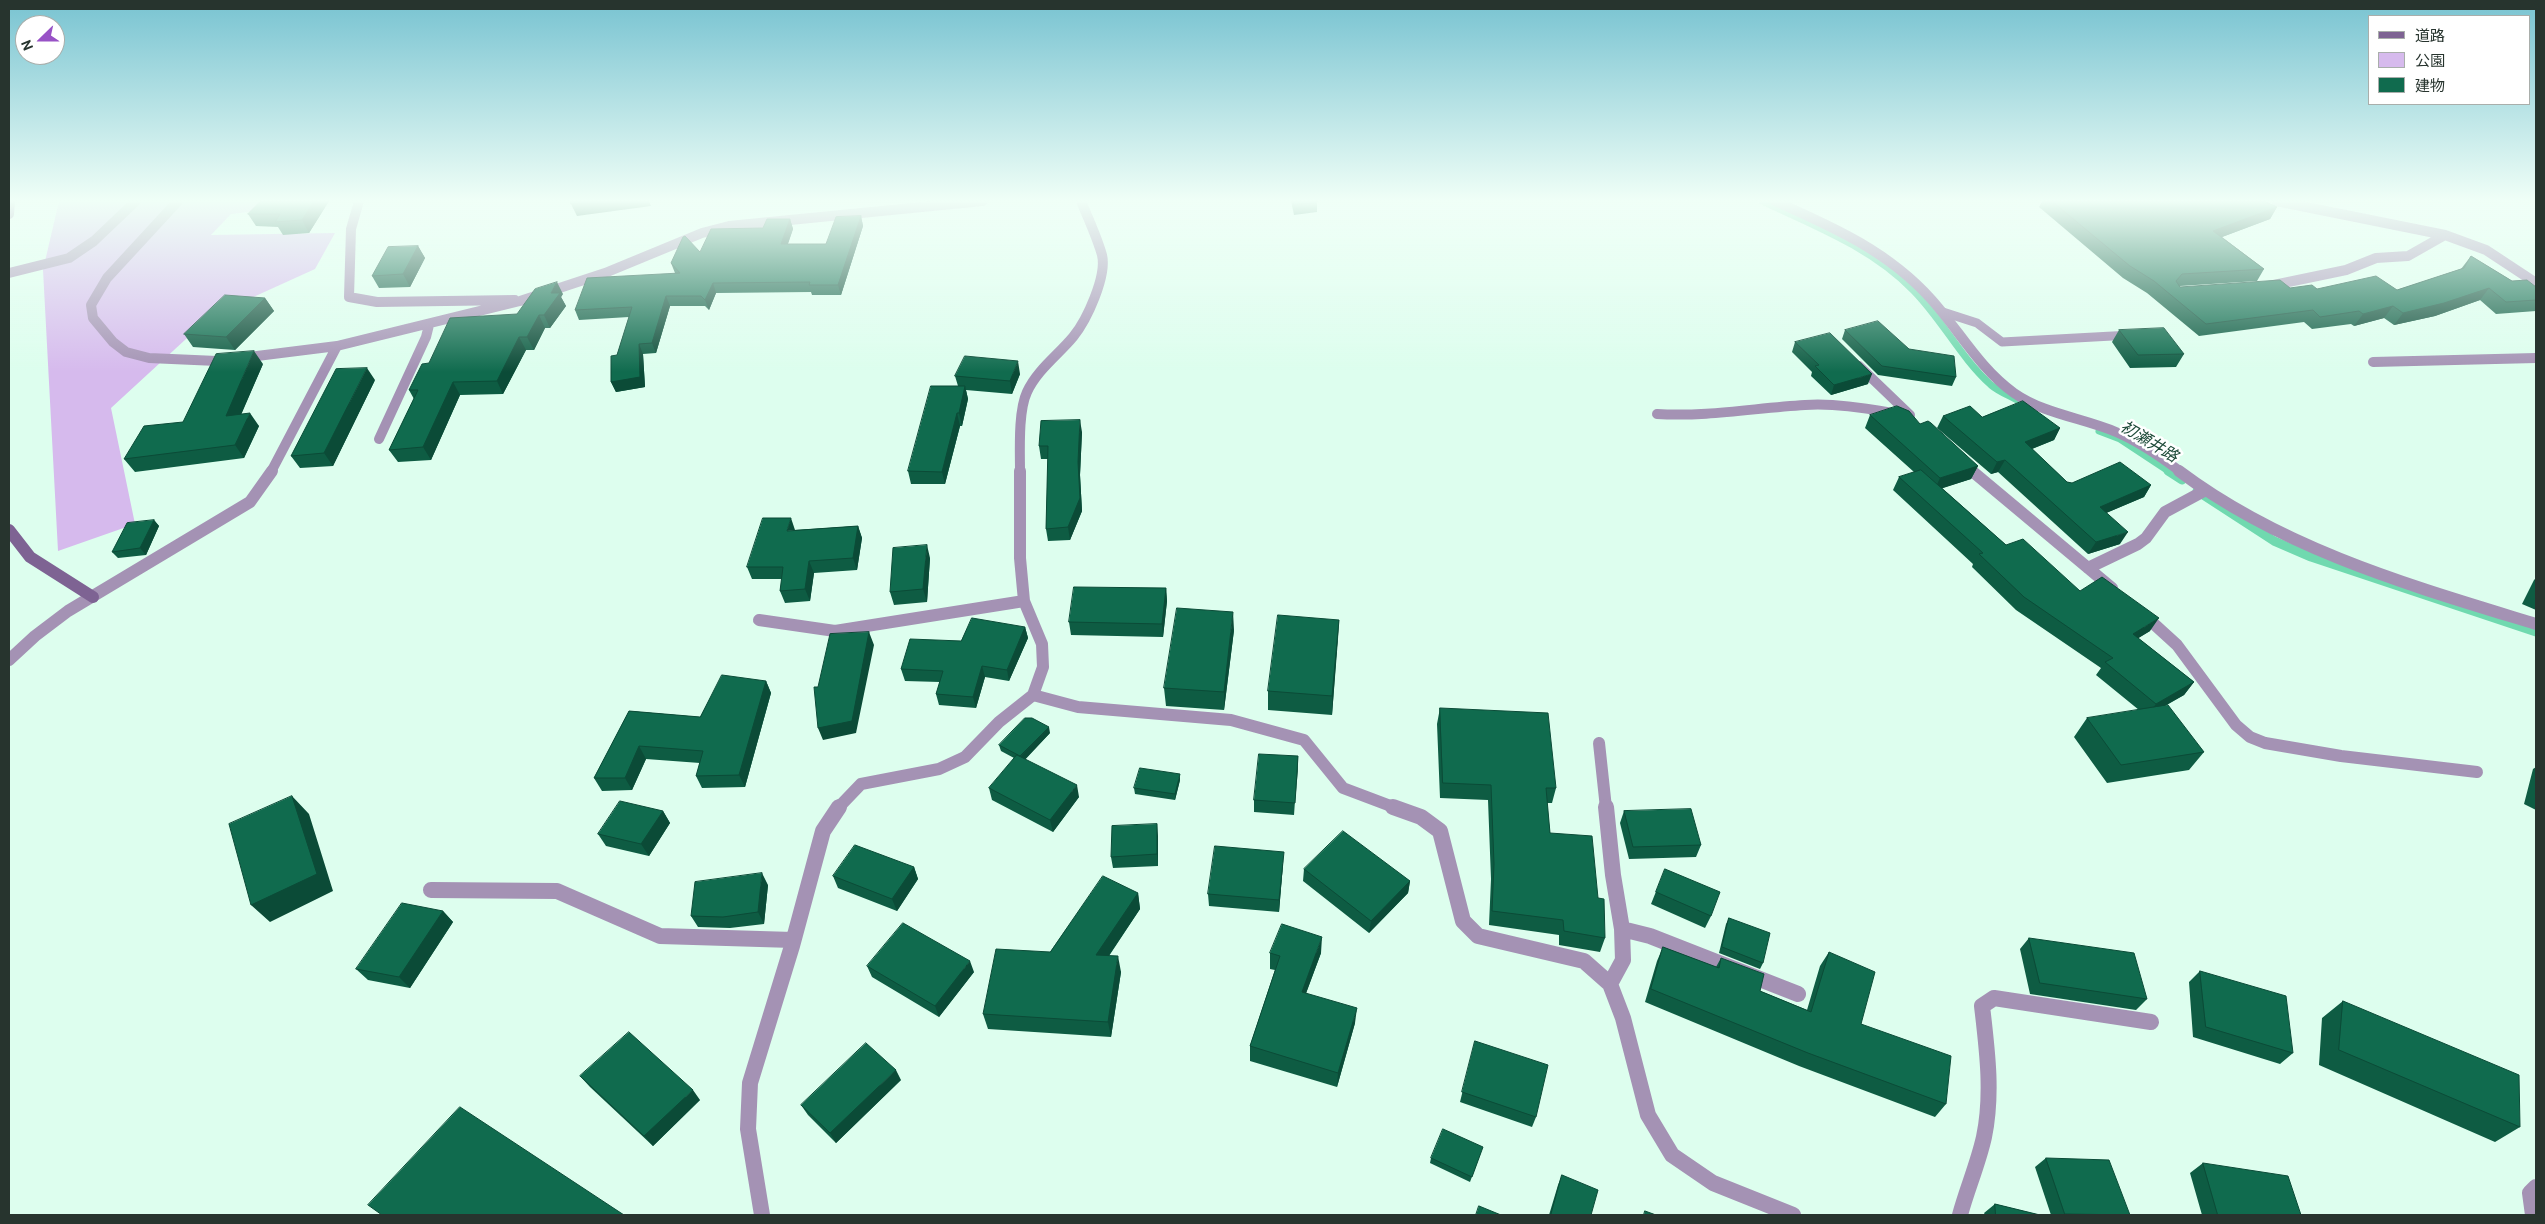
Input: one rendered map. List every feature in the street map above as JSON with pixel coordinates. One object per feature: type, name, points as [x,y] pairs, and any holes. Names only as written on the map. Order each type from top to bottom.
[{"type":"street","points":[[9,274],[69,258]]},
{"type":"street","points":[[127,258],[98,291],[91,305],[92,318],[113,342],[126,352],[184,361],[262,357],[337,346],[429,325],[520,301],[639,258]]},
{"type":"street","points":[[350,258],[349,297],[353,301],[376,303],[481,298],[520,301]]},
{"type":"street","points":[[762,1215],[748,1130],[750,1083],[793,940],[823,830],[841,804],[861,784],[939,769],[965,757],[999,722],[1033,695],[1042,667],[1042,644],[1024,601],[1020,558],[1020,474],[1026,394],[1042,368],[1076,335],[1094,300],[1103,266],[1102,258]]},
{"type":"street","points":[[1887,258],[1909,275],[1943,312],[1975,357],[2015,394],[2028,401],[2103,426],[2132,438],[2149,448],[2204,491],[2237,511],[2319,551],[2407,585],[2536,624]]},
{"type":"street","points":[[2262,287],[2346,270],[2376,258]]},
{"type":"street","points":[[2501,258],[2536,283]]},
{"type":"street","points":[[379,439],[426,337],[429,325]]},
{"type":"street","points":[[9,660],[52,622],[218,524],[250,502],[271,472],[337,346]]},
{"type":"street","points":[[2373,362],[2536,358]]},
{"type":"street","points":[[1657,414],[1694,416],[1807,405],[1859,407],[1898,413],[1916,421],[1852,359]]},
{"type":"street","points":[[1955,456],[2128,601],[2177,645],[2236,725],[2250,737],[2265,743],[2341,756],[2476,772]]},
{"type":"street","points":[[2088,568],[2138,544],[2146,538],[2165,512],[2204,491]]},
{"type":"street","points":[[9,530],[30,557],[93,597]]},
{"type":"street","points":[[759,620],[835,631],[1024,601]]},
{"type":"street","points":[[1033,695],[1078,707],[1231,720],[1304,740],[1319,761],[1343,788],[1421,817],[1440,831],[1463,921],[1478,936],[1584,961],[1610,984],[1623,1018],[1648,1115],[1672,1155],[1713,1183],[1793,1215]]},
{"type":"street","points":[[1599,743],[1613,875],[1622,929],[1622,960],[1610,984]]},
{"type":"street","points":[[431,890],[557,891],[660,936],[793,940]]},
{"type":"street","points":[[1622,929],[1650,936],[1798,994]]},
{"type":"street","points":[[1960,1215],[1964,1194],[1980,1154],[1988,1114],[1990,1085],[1982,1006],[1994,998],[2151,1022]]},
{"type":"street","points":[[2533,1215],[2530,1193],[2536,1187]]},
{"type":"lane","points":[[1943,312],[1977,323],[2002,342],[2146,334]]},
{"type":"green space","points":[[46,258],[321,258],[315,269],[238,304],[186,339],[111,408],[135,524],[58,551],[43,270]]},
{"type":"building","points":[[382,258],[412,258],[403,274],[372,276]]},
{"type":"building","points":[[673,258],[847,258],[838,285],[809,285],[810,282],[713,283],[705,300],[701,296],[666,296],[652,343],[639,344],[640,377],[611,382],[611,356],[617,355],[632,307],[575,310],[587,278],[680,273],[671,263]]},
{"type":"building","points":[[2121,258],[2249,258],[2264,269],[2182,274],[2176,281],[2180,287],[2280,280],[2290,288],[2312,285],[2317,289],[2376,276],[2397,290],[2464,268],[2470,258],[2474,258],[2512,281],[2527,280],[2536,287],[2536,300],[2506,302],[2489,288],[2444,303],[2403,313],[2393,306],[2363,314],[2359,311],[2320,317],[2313,310],[2206,324],[2154,281]]},
{"type":"building","points":[[557,282],[551,293],[560,293],[544,315],[539,315],[527,337],[519,337],[497,381],[453,382],[423,447],[389,450],[418,390],[409,390],[422,364],[429,363],[450,318],[517,314],[535,289]]},
{"type":"building","points":[[225,295],[265,298],[226,337],[184,334]]},
{"type":"building","points":[[1878,321],[1909,349],[1954,356],[1956,377],[1882,366],[1845,330]]},
{"type":"building","points":[[2164,328],[2184,354],[2138,355],[2119,330]]},
{"type":"building","points":[[1830,333],[1872,374],[1834,385],[1815,366],[1819,365],[1795,342]]},
{"type":"building","points":[[254,351],[226,416],[250,413],[235,445],[124,459],[144,426],[183,422],[216,354]]},
{"type":"building","points":[[965,356],[1018,361],[1010,381],[955,376]]},
{"type":"building","points":[[367,368],[324,453],[291,456],[336,369]]},
{"type":"building","points":[[931,386],[965,386],[959,413],[957,413],[942,472],[908,471]]},
{"type":"building","points":[[2023,401],[2060,428],[2025,442],[2067,482],[2072,483],[2120,462],[2151,485],[2100,507],[2128,532],[2096,542],[2005,460],[1997,462],[1943,416],[1970,406],[1982,417]]},
{"type":"building","points":[[1897,406],[1909,411],[1920,424],[1928,421],[1931,423],[1978,466],[1940,478],[1870,415]]},
{"type":"building","points":[[1080,420],[1078,462],[1080,498],[1068,527],[1046,529],[1048,446],[1039,446],[1041,421]]},
{"type":"building","points":[[1921,470],[2006,545],[2023,539],[2080,591],[2102,577],[2159,618],[2133,634],[2194,682],[2156,704],[2105,662],[2113,658],[2024,597],[1979,554],[1983,553],[1899,477]]},
{"type":"building","points":[[763,518],[791,518],[787,531],[858,526],[853,558],[809,561],[805,589],[780,591],[783,567],[747,567]]},
{"type":"building","points":[[154,520],[140,548],[112,552],[127,523]]},
{"type":"building","points":[[927,545],[923,589],[890,592],[893,548]]},
{"type":"building","points":[[1074,587],[1166,588],[1162,624],[1069,622]]},
{"type":"building","points":[[1177,608],[1233,612],[1224,692],[1164,688]]},
{"type":"building","points":[[1278,615],[1339,620],[1332,696],[1268,691]]},
{"type":"building","points":[[972,618],[1025,627],[1007,670],[982,666],[973,697],[936,694],[943,671],[901,669],[910,639],[961,641]]},
{"type":"building","points":[[869,632],[852,721],[818,728],[814,687],[818,687],[830,634]]},
{"type":"building","points":[[722,675],[766,681],[739,775],[696,776],[703,751],[639,746],[625,778],[594,778],[629,711],[700,717]]},
{"type":"building","points":[[2168,705],[2204,752],[2121,765],[2087,718]]},
{"type":"building","points":[[1440,708],[1548,713],[1556,788],[1546,788],[1550,833],[1592,836],[1598,898],[1604,899],[1605,938],[1564,931],[1563,920],[1492,911],[1494,864],[1491,785],[1443,783]]},
{"type":"building","points":[[1025,718],[1032,718],[1049,727],[1020,756],[999,745]]},
{"type":"building","points":[[1259,754],[1298,756],[1295,803],[1254,800]]},
{"type":"building","points":[[1017,755],[1077,785],[1050,820],[989,788]]},
{"type":"building","points":[[1140,768],[1180,774],[1175,794],[1134,788]]},
{"type":"building","points":[[292,796],[317,874],[251,905],[229,824]]},
{"type":"building","points":[[620,801],[663,811],[641,844],[598,834]]},
{"type":"building","points":[[1691,809],[1701,845],[1633,847],[1624,811]]},
{"type":"building","points":[[1157,824],[1157,854],[1111,857],[1112,826]]},
{"type":"building","points":[[1343,831],[1410,881],[1371,921],[1304,869]]},
{"type":"building","points":[[855,845],[914,867],[892,899],[833,876]]},
{"type":"building","points":[[1215,846],[1284,852],[1279,900],[1208,894]]},
{"type":"building","points":[[1665,869],[1720,892],[1711,916],[1656,892]]},
{"type":"building","points":[[762,873],[758,912],[723,917],[691,916],[695,882]]},
{"type":"building","points":[[1103,876],[1138,893],[1096,955],[1118,956],[1108,1022],[983,1014],[996,949],[1050,952]]},
{"type":"building","points":[[402,903],[443,911],[399,977],[356,969]]},
{"type":"building","points":[[1729,918],[1770,933],[1763,963],[1722,947]]},
{"type":"building","points":[[903,923],[970,961],[935,1006],[867,966]]},
{"type":"building","points":[[1282,924],[1322,937],[1302,992],[1357,1008],[1338,1073],[1250,1046],[1280,956],[1270,953]]},
{"type":"building","points":[[2029,938],[2134,953],[2147,999],[2040,983]]},
{"type":"building","points":[[1663,947],[1719,968],[1721,958],[1764,974],[1760,991],[1811,1012],[1829,952],[1875,972],[1861,1024],[1951,1056],[1946,1104],[1808,1053],[1651,989]]},
{"type":"building","points":[[2200,971],[2286,996],[2293,1053],[2206,1027]]},
{"type":"building","points":[[2343,1001],[2519,1075],[2520,1127],[2339,1050]]},
{"type":"building","points":[[629,1032],[693,1090],[644,1136],[580,1076]]},
{"type":"building","points":[[1475,1041],[1548,1065],[1536,1117],[1462,1092]]},
{"type":"building","points":[[866,1043],[896,1070],[830,1133],[801,1105]]},
{"type":"building","points":[[460,1107],[624,1215],[382,1215],[368,1205]]},
{"type":"building","points":[[1443,1129],[1483,1147],[1472,1177],[1431,1158]]},
{"type":"building","points":[[2046,1158],[2109,1160],[2130,1215],[2065,1214]]},
{"type":"building","points":[[2203,1163],[2288,1176],[2301,1215],[2218,1215]]},
{"type":"building","points":[[1562,1175],[1598,1190],[1591,1215],[1551,1215]]},
{"type":"building","points":[[1995,1204],[2040,1215],[1996,1215]]},
{"type":"building","points":[[1479,1206],[1501,1215],[1476,1215]]},
{"type":"building","points":[[1645,1211],[1656,1215],[1644,1215]]},
{"type":"waterway","name":"初瀬井路","points":[[1874,258],[1913,290],[1980,374],[1994,387],[2017,400]]},
{"type":"waterway","name":"初瀬井路","points":[[2099,431],[2120,439],[2170,472]]},
{"type":"waterway","name":"初瀬井路","points":[[2168,471],[2182,480]]},
{"type":"waterway","name":"初瀬井路","points":[[2197,491],[2274,541],[2311,557],[2536,632]]}]
